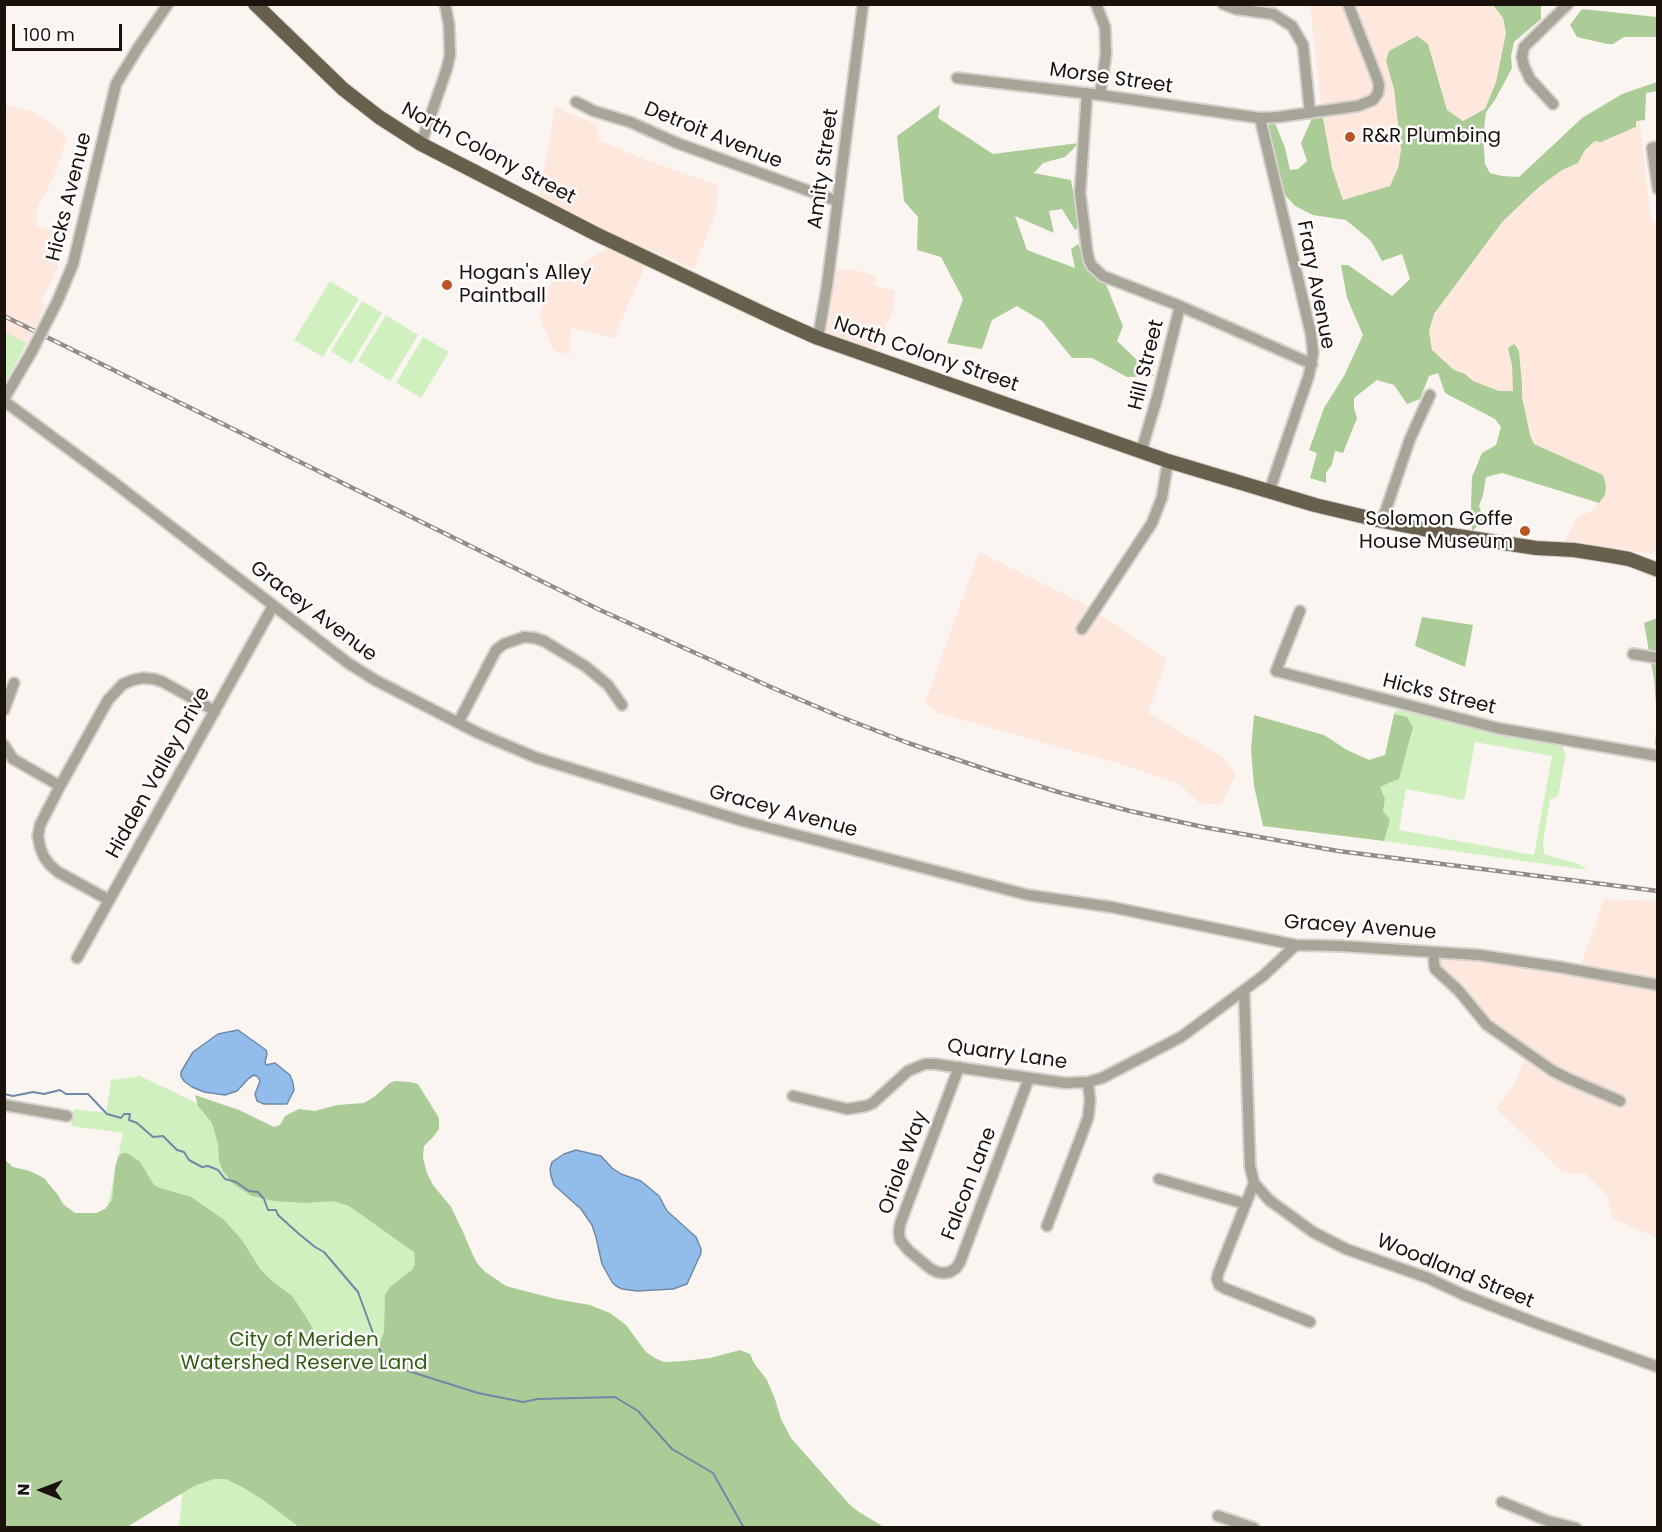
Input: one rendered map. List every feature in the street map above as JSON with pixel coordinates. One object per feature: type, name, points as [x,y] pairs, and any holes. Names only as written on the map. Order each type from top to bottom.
[{"type":"main road","name":"North Colony Street","points":[[255,4],[343,89],[379,117],[421,144],[596,234],[818,338],[1141,452],[1269,492],[1382,521],[1510,544],[1598,553],[1629,559],[1658,570]]},
{"type":"street","name":"Hicks Avenue","points":[[4,400],[58,300],[73,264],[116,84],[168,4]]},
{"type":"street","points":[[421,144],[450,55],[451,41],[445,4]]},
{"type":"street","name":"Amity Street","points":[[818,338],[823,316],[863,4]]},
{"type":"street","points":[[1096,4],[1105,27],[1106,54],[1100,95]]},
{"type":"street","points":[[1223,4],[1236,9],[1273,14],[1292,26],[1303,45],[1310,113]]},
{"type":"street","name":"Morse Street","points":[[957,78],[1087,93],[1260,118],[1366,104],[1373,100],[1379,86],[1348,4]]},
{"type":"street","points":[[1553,104],[1530,79],[1522,57],[1524,47],[1568,4]]},
{"type":"street","name":"Hill Street","points":[[1087,93],[1080,193],[1089,260],[1096,271],[1103,276],[1180,306],[1141,452]]},
{"type":"street","name":"Detroit Avenue","points":[[576,102],[594,111],[630,122],[688,148],[837,201]]},
{"type":"street","name":"Frary Avenue","points":[[1260,118],[1311,334],[1313,352],[1312,364],[1269,492]]},
{"type":"street","points":[[1655,148],[1658,189]]},
{"type":"street","points":[[1180,306],[1312,364]]},
{"type":"street","points":[[1382,521],[1410,439],[1430,395]]},
{"type":"street","name":"Gracey Avenue","points":[[4,400],[361,672],[458,723],[537,758],[743,821],[1028,895],[1112,908],[1296,945],[1457,953],[1507,959],[1658,985]]},
{"type":"street","points":[[1082,629],[1152,523],[1162,497],[1168,460]]},
{"type":"street","name":"Hidden Valley Drive","points":[[77,958],[273,606]]},
{"type":"street","name":"Hicks Street","points":[[1300,611],[1276,671],[1497,728],[1658,756]]},
{"type":"street","points":[[458,723],[496,650],[504,644],[524,638],[544,641],[585,666],[608,685],[622,705]]},
{"type":"street","points":[[1633,654],[1658,658]]},
{"type":"street","points":[[109,900],[58,872],[50,865],[44,857],[38,836],[40,825],[60,786],[108,700],[123,684],[143,678],[154,679],[164,682],[215,711]]},
{"type":"street","points":[[4,710],[15,683]]},
{"type":"street","points":[[4,745],[13,759],[60,786]]},
{"type":"street","name":"Quarry Lane","points":[[793,1096],[837,1107],[857,1108],[873,1103],[900,1078],[925,1064],[1065,1083],[1088,1082],[1172,1043],[1276,965],[1296,945]]},
{"type":"street","points":[[1434,952],[1436,969],[1458,990],[1487,1024],[1553,1071],[1620,1101]]},
{"type":"street","points":[[1244,990],[1250,1166],[1254,1183],[1217,1279],[1219,1285],[1224,1288],[1310,1322]]},
{"type":"street","name":"Oriole Way","points":[[924,1263],[903,1246],[900,1240],[900,1224],[959,1067]]},
{"type":"street","name":"Falcon Lane","points":[[924,1263],[937,1272],[944,1273],[956,1268],[960,1262],[1029,1078]]},
{"type":"street","points":[[1047,1226],[1088,1118],[1090,1101],[1088,1082]]},
{"type":"street","points":[[4,1105],[67,1116]]},
{"type":"street","points":[[1159,1179],[1246,1204]]},
{"type":"street","name":"Woodland Street","points":[[1254,1183],[1269,1200],[1287,1214],[1313,1232],[1346,1249],[1428,1278],[1536,1323],[1658,1367]]},
{"type":"street","points":[[1502,1502],[1548,1521],[1576,1527]]},
{"type":"street","points":[[1218,1516],[1254,1527]]},
{"type":"shaded area","points":[[1310,5],[1493,5],[1503,18],[1506,33],[1496,82],[1485,109],[1462,121],[1447,110],[1428,44],[1386,61],[1394,89],[1401,150],[1398,168],[1390,186],[1343,200],[1332,168],[1321,105]]},
{"type":"shaded area","points":[[5,104],[36,113],[67,136],[56,173],[37,208],[36,226],[67,235],[54,277],[40,302],[46,305],[27,343],[5,332]]},
{"type":"shaded area","points":[[555,107],[597,125],[599,140],[718,185],[716,212],[694,269],[652,250],[614,338],[571,328],[570,354],[554,351],[539,317],[550,285],[608,248],[615,234],[539,197]]},
{"type":"shaded area","points":[[1640,121],[1651,221],[1658,222],[1658,545],[1652,554],[1604,546],[1564,543],[1576,519],[1594,509],[1605,495],[1603,475],[1534,444],[1513,392],[1499,391],[1473,381],[1465,374],[1454,370],[1432,350],[1429,331],[1434,315],[1503,221],[1539,187],[1562,170],[1578,163],[1585,150],[1595,141]]},
{"type":"shaded area","points":[[837,269],[854,270],[877,276],[874,285],[895,291],[893,310],[875,350],[827,335]]},
{"type":"shaded area","points":[[979,552],[1083,603],[1167,659],[1148,713],[1225,758],[1236,775],[1221,804],[1202,805],[1179,784],[1120,764],[937,713],[925,703]]},
{"type":"shaded area","points":[[1604,899],[1657,901],[1657,1238],[1613,1219],[1607,1195],[1585,1173],[1563,1173],[1496,1108],[1512,1088],[1524,1062],[1520,1043],[1486,1020],[1453,976],[1440,970],[1440,957],[1480,958],[1577,977]]},
{"type":"green space","points":[[1493,5],[1541,5],[1541,19],[1514,42],[1511,56],[1512,68],[1486,112],[1483,137],[1485,164],[1490,173],[1519,177],[1582,118],[1622,94],[1657,82],[1657,91],[1646,93],[1645,120],[1636,121],[1636,127],[1601,142],[1595,141],[1585,150],[1578,163],[1562,170],[1539,187],[1503,221],[1434,314],[1429,331],[1432,350],[1454,370],[1465,374],[1473,381],[1499,391],[1513,391],[1512,365],[1508,348],[1514,344],[1519,351],[1522,397],[1534,444],[1603,475],[1606,485],[1605,495],[1599,503],[1502,473],[1486,477],[1479,506],[1484,520],[1472,531],[1472,477],[1482,453],[1496,445],[1501,427],[1495,419],[1445,393],[1438,373],[1429,376],[1420,399],[1407,404],[1394,385],[1377,380],[1354,398],[1357,418],[1343,453],[1335,451],[1332,464],[1326,473],[1326,483],[1310,478],[1317,453],[1309,450],[1324,408],[1344,376],[1363,335],[1347,298],[1341,265],[1348,265],[1392,296],[1410,279],[1402,254],[1382,261],[1371,241],[1346,220],[1313,215],[1295,206],[1285,195],[1268,125],[1275,123],[1285,148],[1290,170],[1298,169],[1307,161],[1301,143],[1313,116],[1323,118],[1332,168],[1343,200],[1390,186],[1398,168],[1401,150],[1394,89],[1386,61],[1389,51],[1417,36],[1428,44],[1447,110],[1463,121],[1485,109],[1496,82],[1506,33],[1503,18]]},
{"type":"green space","points":[[1582,9],[1657,17],[1657,37],[1624,37],[1613,44],[1607,44],[1577,37],[1570,25]]},
{"type":"green space","points":[[940,105],[938,118],[993,154],[1079,143],[1065,157],[1043,163],[1034,173],[1071,180],[1079,226],[1075,230],[1062,209],[1049,211],[1054,233],[1015,216],[1027,250],[1075,268],[1071,249],[1078,244],[1092,272],[1105,282],[1123,326],[1117,341],[1154,376],[1127,377],[1092,358],[1072,358],[1042,321],[1017,306],[992,320],[982,349],[947,343],[963,299],[941,257],[917,250],[918,217],[904,201],[897,136]]},
{"type":"green space","points":[[330,281],[359,299],[323,357],[294,340]]},
{"type":"green space","points":[[362,301],[382,313],[351,364],[331,351]]},
{"type":"green space","points":[[386,315],[418,335],[390,381],[358,361]]},
{"type":"green space","points":[[5,332],[27,343],[5,383]]},
{"type":"green space","points":[[423,337],[449,352],[421,398],[396,383]]},
{"type":"green space","points":[[1422,617],[1473,625],[1465,667],[1415,646]]},
{"type":"green space","points":[[1657,618],[1658,741],[1655,746],[1657,717],[1654,679],[1644,623]]},
{"type":"green space","points":[[1396,710],[1561,743],[1566,755],[1558,796],[1550,800],[1543,842],[1544,854],[1579,864],[1587,870],[1384,841],[1390,820],[1382,811],[1385,799],[1380,787],[1399,779],[1407,717],[1394,714]],"holes":[[[1475,742],[1552,756],[1534,855],[1399,830],[1406,789],[1463,800]]]},
{"type":"green space","points":[[1394,714],[1407,717],[1413,727],[1399,779],[1380,787],[1385,799],[1383,811],[1390,820],[1384,841],[1263,826],[1254,786],[1251,749],[1254,715],[1324,735],[1347,750],[1369,760],[1385,755]]},
{"type":"green space","name":"City of Meriden Watershed Reserve Land","points":[[138,1075],[281,1143],[445,1250],[759,1527],[179,1526],[186,1461],[84,1320],[123,1133],[71,1126],[74,1109],[106,1113],[111,1080]]},
{"type":"green space","name":"City of Meriden Watershed Reserve Land","points":[[395,1081],[418,1084],[439,1118],[439,1129],[424,1146],[423,1158],[427,1173],[433,1185],[451,1207],[477,1263],[484,1271],[506,1286],[590,1305],[610,1313],[626,1325],[646,1352],[664,1362],[710,1358],[740,1350],[750,1354],[767,1380],[781,1419],[791,1438],[850,1505],[884,1527],[299,1527],[244,1488],[226,1479],[214,1479],[194,1486],[127,1527],[5,1527],[5,1160],[13,1167],[30,1171],[44,1178],[63,1204],[75,1213],[96,1213],[105,1209],[112,1200],[118,1157],[122,1153],[127,1153],[140,1162],[154,1185],[191,1197],[223,1219],[242,1240],[260,1269],[292,1296],[321,1345],[331,1349],[373,1349],[378,1347],[384,1332],[385,1295],[391,1286],[412,1270],[415,1264],[414,1252],[349,1206],[333,1201],[305,1203],[274,1201],[252,1196],[233,1184],[219,1161],[218,1144],[212,1123],[198,1106],[195,1095],[239,1110],[274,1127],[280,1125],[285,1116],[299,1109],[315,1111],[337,1105],[364,1103]]},
{"type":"water","points":[[238,1030],[266,1050],[266,1065],[275,1063],[290,1075],[294,1090],[287,1104],[264,1104],[257,1101],[255,1094],[260,1081],[254,1075],[237,1091],[225,1095],[204,1092],[184,1081],[181,1072],[193,1052],[218,1034]]},
{"type":"water","points":[[576,1150],[601,1156],[621,1174],[641,1181],[659,1196],[667,1211],[696,1237],[701,1253],[687,1284],[673,1289],[637,1291],[622,1289],[612,1282],[602,1264],[592,1225],[581,1209],[554,1185],[551,1176],[552,1162]]},
{"type":"waterway","points":[[4,1094],[13,1096],[33,1092],[44,1094],[60,1090],[66,1094],[88,1094],[107,1114],[121,1118],[124,1114],[130,1114],[129,1120],[137,1123],[153,1137],[163,1136],[177,1150],[184,1152],[189,1160],[202,1167],[208,1166],[218,1170],[225,1179],[236,1182],[249,1191],[258,1192],[264,1199],[268,1210],[276,1210],[278,1215],[299,1234],[324,1252],[358,1292],[386,1364],[478,1393],[523,1402],[538,1399],[615,1397],[638,1411],[672,1449],[713,1473],[744,1528]]},
{"type":"railway","points":[[4,316],[600,610],[773,688],[908,743],[1058,792],[1203,827],[1338,851],[1658,891]]},
{"type":"place","name":"R&R Plumbing","points":[[1350,137]]},
{"type":"place","name":"Hogan's Alley Paintball","points":[[447,285]]},
{"type":"place","name":"Solomon Goffe House Museum","points":[[1525,531]]}]
